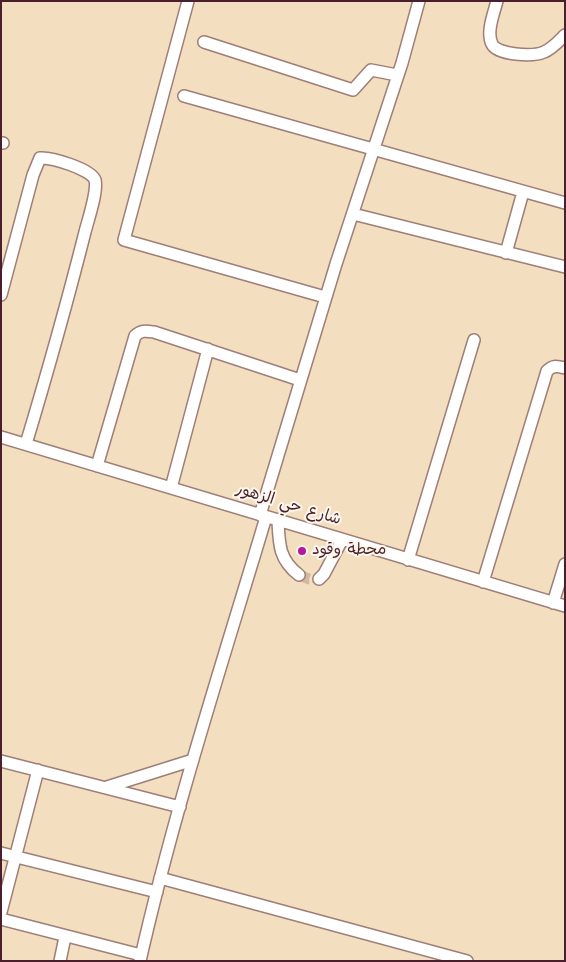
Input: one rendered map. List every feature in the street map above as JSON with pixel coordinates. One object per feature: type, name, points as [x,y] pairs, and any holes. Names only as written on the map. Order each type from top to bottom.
[{"type":"street","points":[[188,1],[124,240],[325,297]]},
{"type":"street","points":[[1,919],[140,958],[160,878],[300,380],[419,1]]},
{"type":"street","points":[[497,1],[490,34],[491,43],[494,48],[503,52],[536,55],[546,51],[565,35]]},
{"type":"street","points":[[204,42],[353,90],[371,70],[397,75]]},
{"type":"street","points":[[184,96],[565,203]]},
{"type":"street","points":[[1,295],[33,175],[40,158],[48,158],[84,170],[92,175],[95,187],[71,287],[26,444]]},
{"type":"street","points":[[506,252],[522,192]]},
{"type":"street","points":[[353,214],[565,267]]},
{"type":"street","points":[[97,466],[134,336],[138,332],[154,332],[300,380]]},
{"type":"street","points":[[408,560],[474,340]]},
{"type":"street","points":[[171,488],[208,349]]},
{"type":"street","points":[[483,582],[547,371],[551,367],[556,366],[565,368]]},
{"type":"street","name":"شارع حي الزهور","points":[[1,437],[559,605]]},
{"type":"street","points":[[278,521],[278,542],[284,560],[298,575]]},
{"type":"street","points":[[319,579],[324,574],[342,540]]},
{"type":"street","points":[[559,605],[565,564]]},
{"type":"street","points":[[106,787],[193,760]]},
{"type":"street","points":[[1,761],[180,807]]},
{"type":"street","points":[[1,912],[38,770]]},
{"type":"street","points":[[1,853],[158,892]]},
{"type":"street","points":[[160,878],[467,961]]},
{"type":"street","points":[[60,961],[65,937]]},
{"type":"tunnel","points":[[299,575],[309,579],[319,579]]},
{"type":"place","name":"محطة وقود","points":[[302,551]]}]
